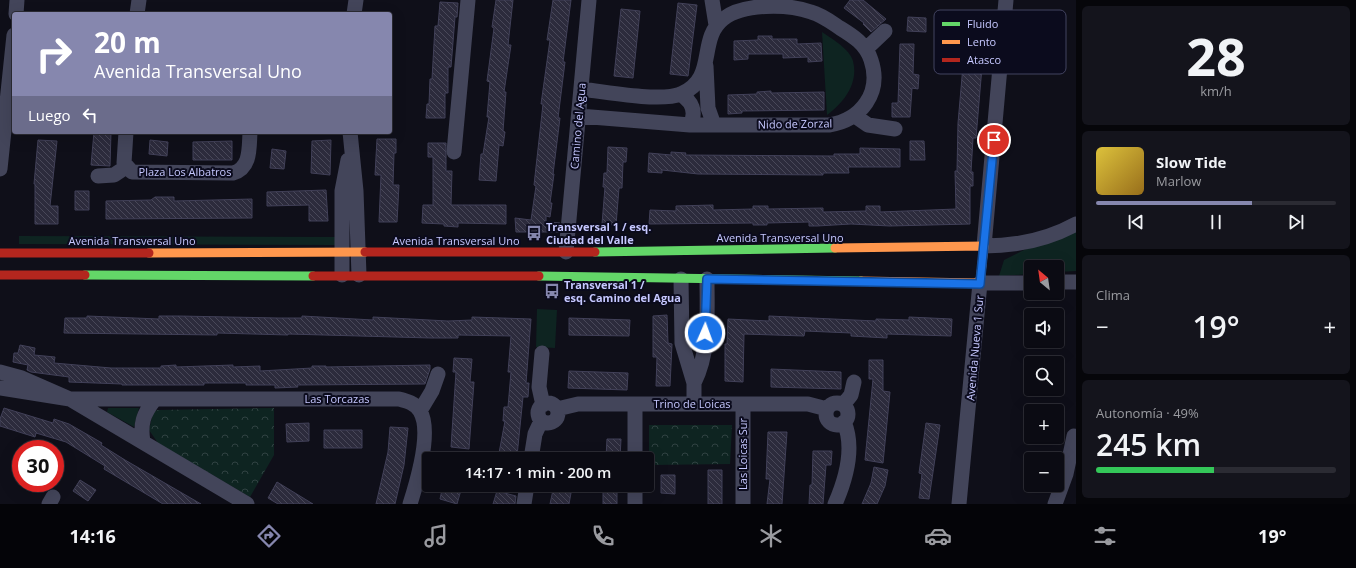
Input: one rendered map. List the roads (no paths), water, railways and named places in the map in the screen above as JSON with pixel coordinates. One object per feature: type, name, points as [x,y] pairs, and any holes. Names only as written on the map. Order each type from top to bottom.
[{"type":"street","points":[[16,12],[17,0]]},
{"type":"street","points":[[137,12],[139,0]]},
{"type":"street","points":[[354,12],[356,0]]},
{"type":"street","points":[[454,152],[468,0]]},
{"type":"street","name":"Camino del Agua","points":[[566,252],[589,0]]},
{"type":"street","points":[[712,0],[713,14],[716,25],[710,37],[706,65],[708,108],[714,125]]},
{"type":"street","name":"Avenida Nueva 1 Sur","points":[[1005,10],[1006,0]]},
{"type":"street","name":"Nido de Zorzal","points":[[579,116],[690,125],[829,125],[838,124],[855,116],[866,105],[873,88],[874,68],[866,49],[855,37],[820,16],[792,4],[743,9],[728,15],[716,25]]},
{"type":"street","points":[[866,49],[885,31]]},
{"type":"street","points":[[0,169],[12,54]]},
{"type":"street","points":[[581,89],[661,97],[680,94],[695,85],[706,65]]},
{"type":"street","name":"Avenida Nueva 1 Sur","points":[[959,504],[999,74]]},
{"type":"street","points":[[680,94],[690,101],[693,110],[690,125]]},
{"type":"street","points":[[855,116],[868,125],[895,128]]},
{"type":"street","name":"Plaza Los Albatros","points":[[126,134],[124,159],[126,167],[132,172],[138,173],[237,172],[244,168],[247,162],[250,134]]},
{"type":"street","points":[[350,134],[350,149],[356,190],[358,276]]},
{"type":"street","points":[[342,276],[342,191],[350,149]]},
{"type":"street","points":[[98,176],[114,175],[126,167]]},
{"type":"street","points":[[984,246],[1016,245],[1033,242],[1076,224]]},
{"type":"street","name":"Avenida Transversal Uno","points":[[0,275],[122,264],[342,253],[566,252],[642,250],[915,251],[984,246]]},
{"type":"street","points":[[641,279],[639,265],[642,250]]},
{"type":"street","points":[[786,250],[790,259]]},
{"type":"street","name":"Avenida Transversal Uno","points":[[0,253],[122,264],[342,276],[536,276],[641,279],[911,281],[980,284]]},
{"type":"street","points":[[785,280],[790,270]]},
{"type":"street","points":[[911,281],[919,272]]},
{"type":"street","points":[[681,279],[682,343],[694,383],[694,404]]},
{"type":"street","points":[[694,383],[701,366],[704,348],[707,279]]},
{"type":"street","points":[[1064,282],[1076,282]]},
{"type":"street","points":[[980,284],[1024,283]]},
{"type":"street","points":[[532,452],[535,434],[541,421],[538,412],[550,407],[539,387],[542,354]]},
{"type":"street","name":"Las Torcazas","points":[[0,372],[22,378],[70,399],[247,504]]},
{"type":"street","points":[[410,504],[419,470],[423,442],[423,421],[420,411],[432,391],[438,374]]},
{"type":"street","points":[[843,405],[851,395],[854,382]]},
{"type":"street","name":"Las Torcazas","points":[[0,388],[70,399],[399,399],[411,403],[420,411]]},
{"type":"street","points":[[143,442],[141,425],[142,419],[155,399]]},
{"type":"street","name":"Trino de Loicas","points":[[550,407],[578,404],[808,404],[827,408]]},
{"type":"street","points":[[635,404],[635,452]]},
{"type":"street","name":"Las Loicas Sur","points":[[743,404],[743,504]]},
{"type":"street","points":[[833,404],[843,405],[848,414],[844,422],[836,425],[829,422],[826,416],[827,408],[833,404]]},
{"type":"street","points":[[835,504],[842,484],[850,447],[844,422]]},
{"type":"street","points":[[1055,504],[1066,474],[1074,436]]},
{"type":"street","points":[[524,504],[526,492]]},
{"type":"street","points":[[635,492],[635,504]]},
{"type":"place","name":"Transversal 1 / esq. Ciudad del Valle","points":[[534,233]]},
{"type":"place","name":"Transversal 1 / esq. Camino del Agua","points":[[552,291]]}]
